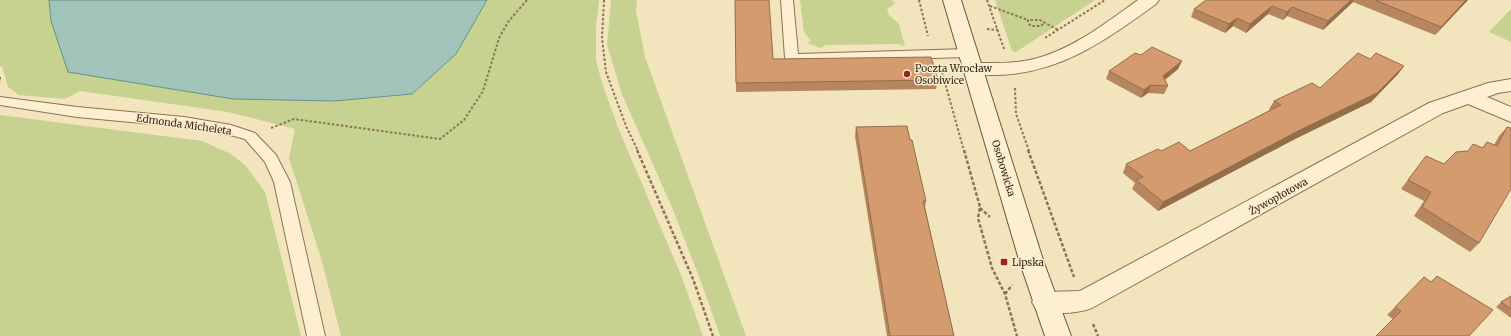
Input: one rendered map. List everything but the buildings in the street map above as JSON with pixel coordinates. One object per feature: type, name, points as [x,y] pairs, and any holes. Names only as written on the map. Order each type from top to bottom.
[{"type":"street","name":"Osobowicka","points":[[952,0],[1045,302],[1058,336]]},
{"type":"street","points":[[970,61],[1010,70],[1041,64],[1063,56],[1150,0]]},
{"type":"street","name":"Żywopłotowa","points":[[1045,302],[1083,301],[1297,186],[1436,108],[1495,87],[1511,85]]},
{"type":"street","points":[[1468,96],[1511,115]]},
{"type":"lane","points":[[787,0],[792,58],[937,53],[970,61]]},
{"type":"lane","name":"Edmonda Micheleta","points":[[0,101],[78,112],[184,122],[231,130],[250,136]]},
{"type":"lane","points":[[250,136],[271,159],[282,182],[316,336]]},
{"type":"path","points":[[250,136],[294,119],[440,139],[464,120],[483,91],[499,38],[508,22],[526,0]]},
{"type":"path","points":[[604,0],[602,38],[606,72],[626,126],[693,279],[713,336]]},
{"type":"path","points":[[919,0],[931,47],[937,53],[980,208],[978,218],[992,268],[1005,294],[1017,336]]},
{"type":"path","points":[[987,0],[1006,54]]},
{"type":"path","points":[[1042,40],[1105,0]]},
{"type":"path","points":[[990,6],[1028,20],[1037,19],[1042,21],[1043,24],[1058,30]]},
{"type":"path","points":[[1028,20],[1028,23],[1031,26],[1041,26],[1043,24]]},
{"type":"path","points":[[0,77],[0,82]]},
{"type":"path","points":[[1015,85],[1017,93],[1016,114],[1019,125],[1075,280]]},
{"type":"path","points":[[1090,318],[1098,336]]},
{"type":"green space","points":[[0,0],[49,0],[51,21],[233,99],[333,101],[412,94],[456,54],[487,0],[599,0],[596,27],[596,60],[602,83],[619,130],[681,275],[703,336],[341,336],[321,258],[289,158],[295,129],[228,112],[80,91],[65,99],[19,95],[8,87],[2,66],[0,67]]},
{"type":"green space","points":[[611,0],[637,0],[636,11],[645,57],[746,336],[720,336],[673,210],[622,94],[607,45]]},
{"type":"green space","points":[[800,0],[892,0],[895,4],[887,9],[889,15],[899,24],[905,46],[899,44],[826,45],[821,48],[807,43],[811,41],[804,32]]},
{"type":"green space","points":[[995,0],[1095,0],[1016,52],[1012,51]]},
{"type":"green space","points":[[1511,9],[1511,42],[1489,32]]},
{"type":"green space","points":[[0,115],[202,141],[231,154],[245,165],[265,192],[301,336],[0,336]]},
{"type":"water","points":[[49,0],[487,0],[456,54],[412,94],[334,101],[233,99],[68,72],[51,21]]},
{"type":"place","name":"Poczta Wrocław Osobiwice","points":[[907,74]]},
{"type":"place","name":"Lipska","points":[[1004,262]]}]
